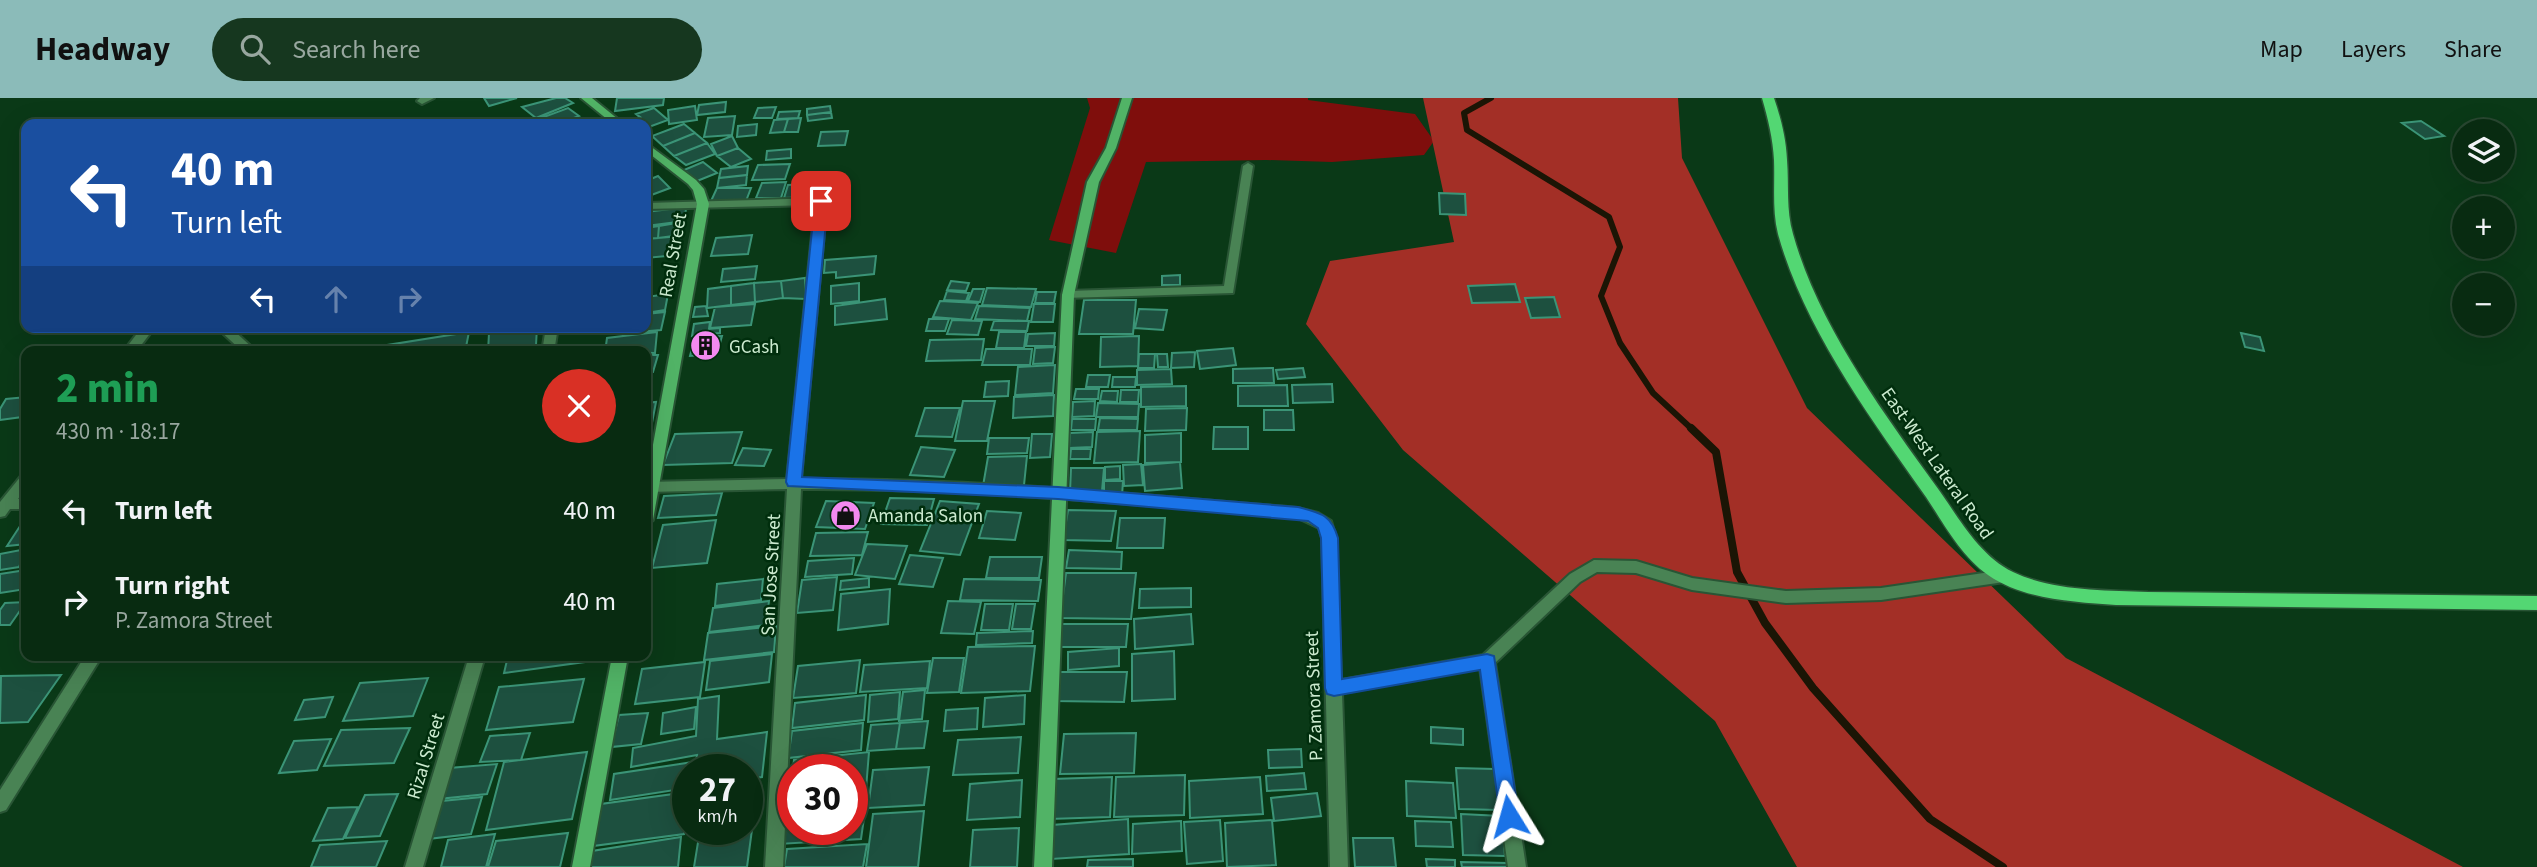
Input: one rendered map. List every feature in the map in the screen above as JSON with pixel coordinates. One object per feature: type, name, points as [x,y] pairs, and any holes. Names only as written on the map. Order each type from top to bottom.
[{"type":"main road","name":"East-West Lateral Road","points":[[1768,98],[1779,141],[1780,202],[1784,230],[1832,341],[1854,379],[1955,525],[1979,557],[2004,576],[2029,586],[2057,591],[2144,597],[2537,603]]},
{"type":"street","points":[[586,98],[613,119]]},
{"type":"street","points":[[1043,867],[1068,295],[1093,182],[1111,148],[1127,98]]},
{"type":"street","name":"Real Street","points":[[651,150],[692,182],[698,189],[703,204],[651,476]]},
{"type":"street","points":[[1068,295],[1229,290],[1248,166]]},
{"type":"street","name":"San Jose Street","points":[[703,204],[821,201],[794,482],[774,867]]},
{"type":"street","points":[[651,206],[703,204]]},
{"type":"street","points":[[229,333],[244,346]]},
{"type":"street","points":[[651,486],[794,482],[1058,493]]},
{"type":"street","points":[[3,508],[21,485]]},
{"type":"street","name":"P. Zamora Street","points":[[1058,493],[1298,513],[1313,517],[1326,525],[1329,538],[1339,867]]},
{"type":"street","points":[[3,508],[21,505]]},
{"type":"street","points":[[1334,688],[1487,661],[1575,578],[1594,566],[1636,567],[1692,584],[1786,597],[1881,594],[2004,576]]},
{"type":"street","points":[[0,805],[91,661]]},
{"type":"street","name":"Rizal Street","points":[[414,867],[476,661]]},
{"type":"street","points":[[581,867],[619,661]]},
{"type":"street","points":[[1487,661],[1517,867]]},
{"type":"shaded area","points":[[1087,98],[1308,98],[1415,114],[1434,141],[1424,155],[1332,162],[1146,162],[1116,253],[1049,240],[1090,108]]},
{"type":"shaded area","points":[[1423,98],[1678,98],[1682,158],[1807,408],[2066,658],[2463,867],[1797,867],[1715,721],[1403,450],[1306,324],[1330,261],[1454,242]]},
{"type":"building","points":[[484,98],[517,98],[489,106]]},
{"type":"building","points":[[565,98],[573,103],[536,118],[522,107]]},
{"type":"building","points":[[617,98],[664,98],[663,105],[615,111]]},
{"type":"building","points":[[726,102],[725,112],[697,115],[699,105]]},
{"type":"building","points":[[695,106],[697,120],[669,124],[668,110]]},
{"type":"building","points":[[830,106],[831,112],[807,115],[807,109]]},
{"type":"building","points":[[776,107],[772,118],[754,118],[758,108]]},
{"type":"building","points":[[568,108],[579,116],[571,119],[541,118]]},
{"type":"building","points":[[654,108],[668,120],[651,126],[651,119],[634,119],[640,117],[636,114]]},
{"type":"building","points":[[800,111],[798,118],[777,119],[779,112]]},
{"type":"building","points":[[831,112],[832,118],[808,121],[807,115]]},
{"type":"building","points":[[735,116],[732,135],[704,137],[708,118]]},
{"type":"building","points":[[801,118],[798,132],[784,132],[788,119]]},
{"type":"building","points":[[788,119],[784,132],[770,133],[774,120]]},
{"type":"building","points":[[2421,121],[2444,136],[2425,139],[2402,123]]},
{"type":"building","points":[[684,124],[695,133],[663,146],[652,136]]},
{"type":"building","points":[[757,124],[756,135],[737,137],[738,126]]},
{"type":"building","points":[[848,131],[845,145],[818,146],[821,132]]},
{"type":"building","points":[[695,133],[707,143],[674,156],[663,146]]},
{"type":"building","points":[[732,136],[738,148],[717,156],[711,144]]},
{"type":"building","points":[[707,143],[715,154],[686,165],[674,156]]},
{"type":"building","points":[[738,148],[751,159],[731,167],[717,156]]},
{"type":"building","points":[[791,149],[791,158],[766,160],[767,151]]},
{"type":"building","points":[[703,162],[717,173],[697,181],[684,170]]},
{"type":"building","points":[[790,164],[785,179],[752,180],[758,165]]},
{"type":"building","points":[[748,166],[747,175],[719,178],[721,169]]},
{"type":"building","points":[[835,174],[835,189],[811,192],[812,177]]},
{"type":"building","points":[[747,175],[746,185],[717,188],[719,178]]},
{"type":"building","points":[[658,176],[670,188],[651,195],[651,179]]},
{"type":"building","points":[[786,182],[781,198],[756,198],[762,183]]},
{"type":"building","points":[[808,184],[805,197],[784,198],[788,185]]},
{"type":"building","points":[[717,188],[751,188],[746,201],[711,201]]},
{"type":"building","points":[[1439,193],[1465,194],[1466,215],[1440,214]]},
{"type":"building","points":[[686,207],[685,221],[651,225],[651,211]]},
{"type":"building","points":[[682,222],[681,235],[658,238],[659,226]]},
{"type":"building","points":[[659,226],[658,238],[651,239],[651,227]]},
{"type":"building","points":[[752,235],[748,254],[711,256],[716,238]]},
{"type":"building","points":[[681,236],[677,255],[651,258],[651,239]]},
{"type":"building","points":[[876,256],[874,274],[836,278],[836,272],[824,273],[825,260]]},
{"type":"building","points":[[757,266],[755,279],[721,282],[723,269]]},
{"type":"building","points":[[1180,275],[1180,285],[1162,285],[1162,276]]},
{"type":"building","points":[[805,278],[806,299],[783,298],[781,281]]},
{"type":"building","points":[[781,281],[783,298],[755,302],[754,283]]},
{"type":"building","points":[[951,281],[969,283],[966,291],[947,290]]},
{"type":"building","points":[[754,283],[755,302],[731,305],[731,286]]},
{"type":"building","points":[[859,283],[859,301],[831,304],[831,286]]},
{"type":"building","points":[[1515,284],[1520,302],[1472,303],[1468,286]]},
{"type":"building","points":[[731,286],[731,305],[707,308],[708,289]]},
{"type":"building","points":[[987,288],[1036,289],[1031,307],[982,305]]},
{"type":"building","points":[[973,289],[984,289],[980,302],[968,301]]},
{"type":"building","points":[[947,291],[969,293],[966,301],[944,300]]},
{"type":"building","points":[[1037,292],[1056,292],[1054,303],[1035,303]]},
{"type":"building","points":[[668,294],[665,310],[651,312],[651,296]]},
{"type":"building","points":[[1554,297],[1560,317],[1531,318],[1525,298]]},
{"type":"building","points":[[885,299],[887,319],[835,325],[835,306]]},
{"type":"building","points":[[1084,300],[1136,300],[1133,334],[1079,334]]},
{"type":"building","points":[[940,301],[978,303],[971,320],[933,317]]},
{"type":"building","points":[[755,304],[751,325],[710,328],[715,307]]},
{"type":"building","points":[[1034,304],[1055,304],[1053,322],[1031,322]]},
{"type":"building","points":[[706,306],[708,316],[693,317],[695,307]]},
{"type":"building","points":[[979,306],[1030,308],[1027,321],[975,319]]},
{"type":"building","points":[[1139,309],[1167,310],[1163,330],[1135,328]]},
{"type":"building","points":[[665,312],[661,330],[651,331],[651,313]]},
{"type":"building","points":[[929,319],[949,319],[945,331],[926,331]]},
{"type":"building","points":[[952,320],[982,321],[978,335],[947,334]]},
{"type":"building","points":[[994,321],[1029,321],[1027,331],[991,330]]},
{"type":"building","points":[[710,322],[709,329],[720,328],[720,333],[692,336],[694,324]]},
{"type":"building","points":[[657,332],[655,353],[651,353],[651,346],[606,346],[607,338]]},
{"type":"building","points":[[999,332],[1026,332],[1024,348],[996,348]]},
{"type":"building","points":[[463,333],[469,333],[466,346],[381,346]]},
{"type":"building","points":[[489,333],[537,333],[536,345],[488,346]]},
{"type":"building","points":[[1055,333],[1054,346],[1026,346],[1028,334]]},
{"type":"building","points":[[2241,333],[2260,337],[2264,351],[2245,347]]},
{"type":"building","name":"GCash","points":[[722,336],[717,354],[690,356],[695,337]]},
{"type":"building","points":[[1139,336],[1138,366],[1100,367],[1101,337]]},
{"type":"building","points":[[984,339],[981,360],[926,361],[930,340]]},
{"type":"building","points":[[1055,347],[1053,363],[1033,364],[1035,348]]},
{"type":"building","points":[[1233,348],[1236,365],[1200,369],[1197,351]]},
{"type":"building","points":[[986,349],[1032,349],[1030,365],[982,365]]},
{"type":"building","points":[[1195,352],[1194,367],[1171,368],[1172,353]]},
{"type":"building","points":[[1139,354],[1155,354],[1154,368],[1138,368]]},
{"type":"building","points":[[1157,354],[1167,354],[1168,367],[1158,367]]},
{"type":"building","points":[[651,355],[658,355],[653,372]]},
{"type":"building","points":[[1055,365],[1053,393],[1015,395],[1018,367]]},
{"type":"building","points":[[1273,368],[1274,383],[1233,383],[1233,369]]},
{"type":"building","points":[[1303,368],[1305,377],[1278,379],[1276,370]]},
{"type":"building","points":[[1171,369],[1172,384],[1137,385],[1137,370]]},
{"type":"building","points":[[1088,375],[1110,375],[1108,387],[1086,387]]},
{"type":"building","points":[[1113,377],[1136,377],[1135,387],[1112,387]]},
{"type":"building","points":[[1009,381],[1008,396],[984,397],[986,382]]},
{"type":"building","points":[[1332,384],[1333,402],[1293,403],[1292,385]]},
{"type":"building","points":[[1287,385],[1288,406],[1238,406],[1238,386]]},
{"type":"building","points":[[1186,386],[1186,406],[1141,407],[1141,387]]},
{"type":"building","points":[[1076,389],[1099,389],[1098,399],[1074,399]]},
{"type":"building","points":[[1121,390],[1139,390],[1138,402],[1120,402]]},
{"type":"building","points":[[1102,391],[1118,391],[1117,402],[1100,401]]},
{"type":"building","points":[[1054,395],[1053,416],[1013,418],[1014,397]]},
{"type":"building","points":[[21,398],[21,417],[0,420],[0,409],[6,399]]},
{"type":"building","points":[[963,401],[995,401],[987,441],[955,441]]},
{"type":"building","points":[[1095,401],[1094,416],[1072,417],[1073,402]]},
{"type":"building","points":[[651,402],[656,402],[651,423]]},
{"type":"building","points":[[1098,403],[1139,404],[1138,417],[1096,417]]},
{"type":"building","points":[[925,408],[960,408],[952,437],[916,436]]},
{"type":"building","points":[[1187,408],[1186,430],[1145,431],[1146,409]]},
{"type":"building","points":[[1264,410],[1293,410],[1294,430],[1264,430]]},
{"type":"building","points":[[1100,418],[1138,419],[1137,430],[1098,430]]},
{"type":"building","points":[[1072,419],[1096,419],[1095,430],[1071,430]]},
{"type":"building","points":[[1214,427],[1248,427],[1248,449],[1213,449]]},
{"type":"building","points":[[1140,431],[1138,462],[1094,463],[1097,432]]},
{"type":"building","points":[[742,432],[732,463],[663,465],[675,434]]},
{"type":"building","points":[[1093,432],[1092,447],[1069,448],[1070,433]]},
{"type":"building","points":[[1181,433],[1181,462],[1145,463],[1145,435]]},
{"type":"building","points":[[1032,434],[1052,434],[1050,457],[1030,458]]},
{"type":"building","points":[[989,438],[1029,438],[1027,453],[987,454]]},
{"type":"building","points":[[921,447],[955,450],[944,477],[910,475]]},
{"type":"building","points":[[743,448],[771,450],[764,466],[735,465]]},
{"type":"building","points":[[1071,449],[1091,449],[1090,459],[1070,459]]},
{"type":"building","points":[[1027,456],[1024,485],[983,486],[988,457]]},
{"type":"building","points":[[1180,462],[1182,488],[1145,491],[1143,465]]},
{"type":"building","points":[[1141,464],[1143,485],[1124,486],[1123,465]]},
{"type":"building","points":[[1120,466],[1120,479],[1105,480],[1105,467]]},
{"type":"building","points":[[1071,468],[1104,468],[1102,491],[1070,492]]},
{"type":"building","points":[[1104,481],[1123,481],[1122,496],[1104,496]]},
{"type":"building","points":[[722,493],[716,515],[658,518],[664,496]]},
{"type":"building","points":[[890,498],[934,499],[927,525],[881,524]]},
{"type":"building","name":"Amanda Salon","points":[[826,501],[874,503],[865,529],[816,527]]},
{"type":"building","points":[[940,501],[979,504],[960,555],[920,551]]},
{"type":"building","points":[[1068,510],[1116,511],[1111,541],[1063,540]]},
{"type":"building","points":[[987,511],[1021,513],[1015,540],[979,538]]},
{"type":"building","points":[[1120,518],[1165,518],[1163,548],[1117,548]]},
{"type":"building","points":[[716,520],[707,563],[652,568],[663,525]]},
{"type":"building","points":[[21,525],[21,545],[7,546]]},
{"type":"building","points":[[868,532],[862,555],[810,556],[816,533]]},
{"type":"building","points":[[867,544],[907,546],[895,579],[855,575]]},
{"type":"building","points":[[21,550],[19,567],[0,570],[0,554]]},
{"type":"building","points":[[1069,550],[1122,552],[1121,569],[1066,568]]},
{"type":"building","points":[[910,555],[943,558],[933,587],[899,584]]},
{"type":"building","points":[[990,557],[1042,557],[1039,578],[986,578]]},
{"type":"building","points":[[854,558],[852,574],[805,577],[808,561]]},
{"type":"building","points":[[21,571],[21,590],[0,593],[0,574]]},
{"type":"building","points":[[1066,573],[1136,573],[1131,619],[1060,618]]},
{"type":"building","points":[[837,577],[833,610],[797,613],[802,580]]},
{"type":"building","points":[[869,578],[869,587],[840,590],[841,581]]},
{"type":"building","points":[[763,579],[761,600],[715,606],[717,584]]},
{"type":"building","points":[[964,579],[1041,580],[1038,601],[960,600]]},
{"type":"building","points":[[1191,588],[1191,607],[1139,608],[1140,589]]},
{"type":"building","points":[[890,589],[888,624],[838,630],[841,594]]},
{"type":"building","points":[[769,601],[766,625],[709,632],[713,608]]},
{"type":"building","points":[[948,601],[981,602],[974,634],[941,633]]},
{"type":"building","points":[[21,602],[21,609],[10,625],[0,625],[0,610],[5,603]]},
{"type":"building","points":[[985,604],[1013,604],[1009,630],[981,630]]},
{"type":"building","points":[[1016,604],[1035,604],[1031,629],[1012,629]]},
{"type":"building","points":[[1191,614],[1193,644],[1135,649],[1134,619]]},
{"type":"building","points":[[1061,624],[1128,624],[1126,647],[1058,647]]},
{"type":"building","points":[[776,626],[774,652],[704,660],[708,633]]},
{"type":"building","points":[[1033,631],[1032,643],[976,645],[977,633]]},
{"type":"building","points":[[1035,646],[1030,691],[961,693],[968,647]]},
{"type":"building","points":[[1119,648],[1119,666],[1068,670],[1068,652]]},
{"type":"building","points":[[1174,651],[1175,699],[1132,701],[1132,654]]},
{"type":"building","points":[[772,654],[769,682],[706,690],[710,661]]},
{"type":"building","points":[[933,658],[964,658],[959,692],[927,693]]},
{"type":"building","points":[[860,660],[856,693],[793,698],[798,666]]},
{"type":"building","points":[[507,661],[592,661],[504,673]]},
{"type":"building","points":[[930,661],[927,688],[860,692],[864,665]]},
{"type":"building","points":[[705,662],[700,697],[635,704],[642,669]]},
{"type":"building","points":[[1058,672],[1127,672],[1124,702],[1054,701]]},
{"type":"building","points":[[61,675],[28,722],[0,723],[1,676]]},
{"type":"building","points":[[428,678],[413,716],[343,721],[360,683]]},
{"type":"building","points":[[584,679],[573,722],[486,730],[499,687]]},
{"type":"building","points":[[925,690],[922,719],[899,721],[903,692]]},
{"type":"building","points":[[900,692],[898,719],[868,722],[870,695]]},
{"type":"building","points":[[866,695],[864,720],[792,728],[795,703]]},
{"type":"building","points":[[1025,695],[1024,724],[983,727],[985,698]]},
{"type":"building","points":[[719,696],[717,739],[767,732],[763,768],[763,754],[672,754],[672,760],[631,767],[633,748],[696,736],[698,699]]},
{"type":"building","points":[[333,697],[325,717],[295,720],[304,700]]},
{"type":"building","points":[[696,707],[694,729],[661,734],[663,713]]},
{"type":"building","points":[[978,708],[977,729],[944,731],[946,710]]},
{"type":"building","points":[[648,713],[641,744],[611,747],[619,715]]},
{"type":"building","points":[[928,721],[924,748],[896,749],[900,723]]},
{"type":"building","points":[[863,723],[861,750],[789,754],[792,731]]},
{"type":"building","points":[[900,723],[896,749],[867,751],[871,725]]},
{"type":"building","points":[[1431,727],[1463,729],[1463,745],[1431,743]]},
{"type":"building","points":[[410,728],[394,763],[324,766],[341,730]]},
{"type":"building","points":[[530,733],[521,760],[480,762],[490,736]]},
{"type":"building","points":[[1136,733],[1134,773],[1060,774],[1064,734]]},
{"type":"building","points":[[1021,737],[1018,773],[953,775],[958,740]]},
{"type":"building","points":[[331,739],[317,770],[279,773],[294,741]]},
{"type":"building","points":[[1301,749],[1302,767],[1269,768],[1268,750]]},
{"type":"building","points":[[587,752],[572,819],[486,830],[504,762]]},
{"type":"building","points":[[497,764],[487,794],[438,799],[449,768]]},
{"type":"building","points":[[672,765],[672,790],[610,800],[614,774]]},
{"type":"building","points":[[929,767],[924,805],[868,808],[873,770]]},
{"type":"building","points":[[1456,768],[1495,769],[1499,810],[1459,809]]},
{"type":"building","points":[[1304,773],[1306,789],[1267,791],[1266,776]]},
{"type":"building","points":[[1185,775],[1184,815],[1114,817],[1116,777]]},
{"type":"building","points":[[1112,777],[1110,817],[1049,819],[1052,779]]},
{"type":"building","points":[[1260,777],[1263,814],[1190,818],[1189,781]]},
{"type":"building","points":[[1022,780],[1020,817],[967,820],[970,784]]},
{"type":"building","points":[[1406,781],[1453,783],[1456,818],[1407,816]]},
{"type":"building","points":[[1317,793],[1321,816],[1274,821],[1271,798]]},
{"type":"building","points":[[398,794],[380,836],[345,838],[365,795]]},
{"type":"building","points":[[672,794],[672,836],[593,846],[601,804]]},
{"type":"building","points":[[482,797],[471,834],[419,840],[432,802]]},
{"type":"building","points":[[358,807],[343,839],[313,841],[328,808]]},
{"type":"building","points":[[924,811],[918,867],[866,867],[873,814]]},
{"type":"building","points":[[1461,814],[1501,816],[1505,856],[1463,855]]},
{"type":"building","points":[[1128,819],[1129,854],[1051,859],[1052,825]]},
{"type":"building","points":[[1220,820],[1223,861],[1187,864],[1184,822]]},
{"type":"building","points":[[1272,820],[1276,865],[1227,867],[1225,823]]},
{"type":"building","points":[[1181,821],[1182,851],[1132,854],[1133,824]]},
{"type":"building","points":[[1415,821],[1451,822],[1453,847],[1416,846]]},
{"type":"building","points":[[1019,828],[1017,867],[970,867],[973,830]]},
{"type":"building","points":[[568,833],[560,867],[488,867],[496,841]]},
{"type":"building","points":[[495,834],[486,867],[441,867],[448,840]]},
{"type":"building","points":[[672,838],[672,845],[680,845],[678,867],[589,867],[592,851]]},
{"type":"building","points":[[1353,838],[1393,838],[1396,867],[1355,867]]},
{"type":"building","points":[[387,841],[376,867],[311,867],[320,845]]},
{"type":"building","points":[[698,845],[750,845],[747,867],[694,867]]},
{"type":"building","points":[[867,845],[863,867],[784,867],[787,849]]},
{"type":"building","points":[[1133,859],[1133,867],[1087,867],[1088,860]]},
{"type":"building","points":[[1426,859],[1455,860],[1455,867],[1427,867]]},
{"type":"building","points":[[1461,862],[1507,863],[1507,867],[1462,867]]},
{"type":"waterway","points":[[1491,98],[1464,113],[1467,130],[1609,217],[1620,247],[1601,296],[1620,343],[1653,393],[1693,430]]},
{"type":"waterway","points":[[1691,428],[1716,452],[1737,572],[1765,623],[1813,688],[1930,819],[2003,867]]},
{"type":"place","name":"GCash","points":[[706,346]]},
{"type":"place","name":"Amanda Salon","points":[[845,515]]},
{"type":"route","points":[[821,201],[794,482],[1058,493],[1298,513],[1313,517],[1326,525],[1329,538],[1334,688],[1487,661],[1509,816]]}]
